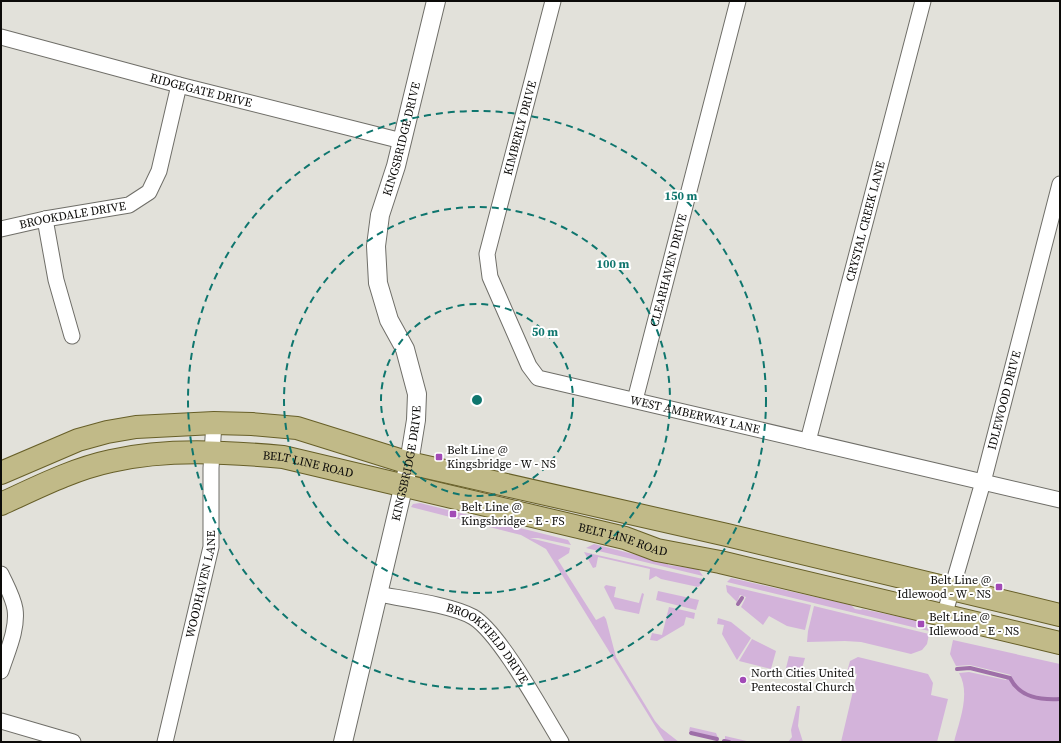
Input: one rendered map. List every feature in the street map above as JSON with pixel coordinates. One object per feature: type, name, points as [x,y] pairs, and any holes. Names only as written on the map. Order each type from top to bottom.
[{"type":"main road","points":[[1,473],[72,443],[106,432],[150,425],[214,423],[252,424],[297,428],[409,463],[726,535],[950,590],[1060,615]]},
{"type":"main road","name":"BELT LINE ROAD","points":[[1,504],[87,468],[111,461],[147,455],[212,453],[245,453],[283,457],[625,538],[657,550],[720,562],[1060,643]]},
{"type":"main road","points":[[720,562],[726,535]]},
{"type":"street","name":"KINGSBRIDGE DRIVE","points":[[343,742],[409,463],[416,420],[417,394],[406,349],[389,320],[378,283],[376,246],[380,215],[396,166],[436,1]]},
{"type":"street","name":"KIMBERLY DRIVE","points":[[487,254],[553,1]]},
{"type":"street","name":"CLEARHAVEN DRIVE","points":[[635,400],[738,1]]},
{"type":"street","name":"CRYSTAL CREEK LANE","points":[[808,441],[923,1]]},
{"type":"street","name":"RIDGEGATE DRIVE","points":[[1,37],[179,85],[402,141]]},
{"type":"street","name":"BROOKDALE DRIVE","points":[[1,229],[45,218],[128,205],[148,192],[159,171],[179,85]]},
{"type":"street","name":"IDLEWOOD DRIVE","points":[[944,616],[950,590],[983,482],[1060,184]]},
{"type":"street","points":[[45,218],[56,280],[72,336]]},
{"type":"street","name":"WEST AMBERWAY LANE","points":[[487,254],[490,277],[529,366],[538,378],[1060,500]]},
{"type":"street","name":"WOODHAVEN LANE","points":[[165,742],[211,547],[212,453],[214,423]]},
{"type":"street","points":[[1,574],[10,592],[15,609],[14,626],[1,670]]},
{"type":"street","name":"BROOKFIELD DRIVE","points":[[378,594],[452,610],[473,617],[481,623],[491,633],[511,662],[561,742]]},
{"type":"street","points":[[1,721],[73,742]]},
{"type":"shaded area","points":[[420,503],[568,540],[571,545],[538,538],[530,538],[570,548],[569,553],[558,560],[596,620],[604,616],[606,619],[616,657],[655,721],[661,728],[679,742],[665,742],[546,549],[521,535],[411,507],[413,504]]},
{"type":"shaded area","points":[[594,544],[668,563],[668,565],[698,569],[703,576],[586,548]]},
{"type":"shaded area","points":[[584,552],[703,579],[702,584],[698,587],[661,579],[656,576],[649,580],[650,569],[598,557],[596,567],[593,568]]},
{"type":"shaded area","points":[[731,578],[851,605],[855,609],[862,609],[920,621],[926,624],[929,631],[727,582]]},
{"type":"shaded area","points":[[606,585],[616,587],[614,597],[639,603],[642,593],[644,594],[639,614],[615,609],[604,587]]},
{"type":"shaded area","points":[[726,585],[811,605],[805,630],[787,626],[769,616],[763,625],[741,607],[746,597],[740,595],[737,602],[727,592]]},
{"type":"shaded area","points":[[658,591],[699,600],[696,610],[656,600]]},
{"type":"shaded area","points":[[814,606],[929,634],[927,644],[922,650],[911,654],[861,642],[807,642]]},
{"type":"shaded area","points":[[669,607],[695,613],[694,619],[686,617],[684,625],[657,641],[650,640],[652,633],[662,635]]},
{"type":"shaded area","points":[[718,618],[731,622],[751,638],[737,660],[722,634],[724,625],[717,624]]},
{"type":"shaded area","points":[[752,639],[776,651],[771,669],[739,661]]},
{"type":"shaded area","points":[[953,640],[1060,664],[1060,742],[954,742],[964,699],[964,690],[959,673],[969,672],[1006,680],[1011,675],[970,665],[956,666],[950,654]]},
{"type":"shaded area","points":[[789,656],[805,658],[800,675],[785,672]]},
{"type":"shaded area","points":[[858,657],[928,674],[933,683],[931,695],[948,699],[937,742],[841,742],[857,674],[847,672],[850,661]]},
{"type":"shaded area","points":[[797,706],[800,706],[798,726],[803,742],[788,742],[792,737],[791,730]]},
{"type":"shaded area","points":[[690,727],[716,733],[718,738],[689,731]]},
{"type":"shaded area","points":[[725,736],[751,742],[735,742],[725,740]]},
{"type":"waterway","points":[[738,604],[742,598]]},
{"type":"waterway","points":[[957,669],[970,668],[1010,678],[1014,685],[1025,694],[1038,698],[1060,699]]},
{"type":"waterway","points":[[691,733],[717,739]]},
{"type":"waterway","points":[[724,741],[729,742]]},
{"type":"place","name":"Belt Line @ Kingsbridge - W - NS","points":[[439,457]]},
{"type":"place","name":"Belt Line @ Kingsbridge - E - FS","points":[[453,514]]},
{"type":"place","name":"Belt Line @ Idlewood - W - NS","points":[[999,587]]},
{"type":"place","name":"Belt Line @ Idlewood - E - NS","points":[[921,624]]},
{"type":"place","name":"North Cities United Pentecostal Church","points":[[743,680]]}]
